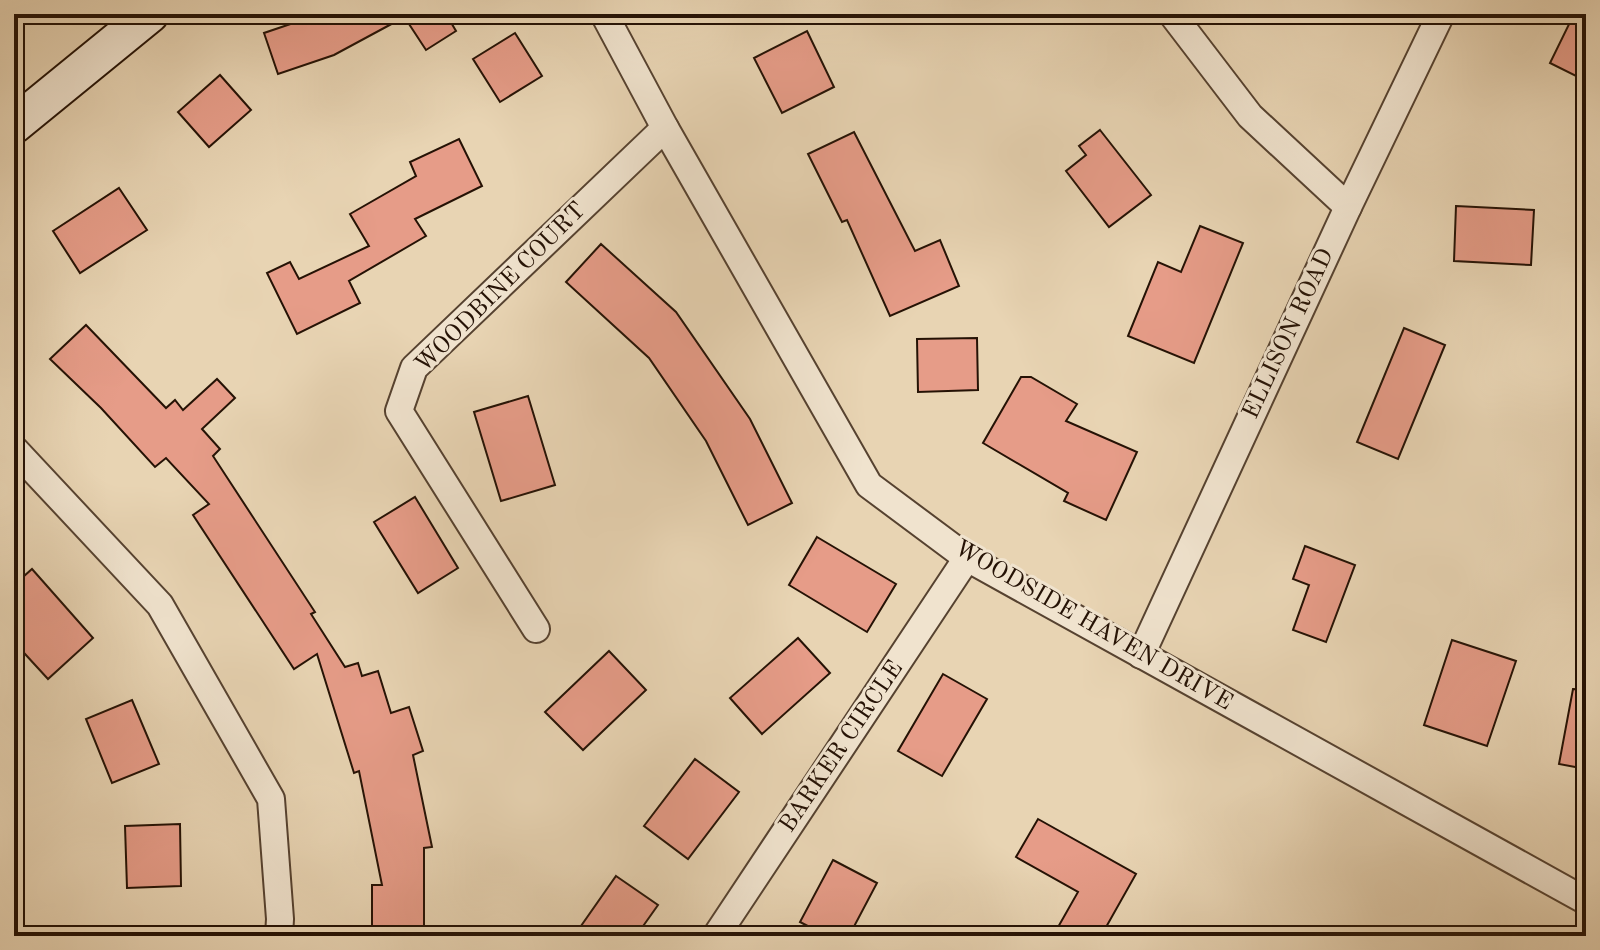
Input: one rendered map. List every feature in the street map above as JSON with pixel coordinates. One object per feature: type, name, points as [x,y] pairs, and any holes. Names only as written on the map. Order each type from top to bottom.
[{"type":"street","points":[[14,125],[150,14]]},
{"type":"street","name":"WOODSIDE HAVEN DRIVE","points":[[604,14],[665,128],[869,485],[967,558],[1586,901]]},
{"type":"street","points":[[1172,14],[1250,116],[1348,207]]},
{"type":"street","name":"ELLISON ROAD","points":[[1141,655],[1348,207],[1441,14]]},
{"type":"street","name":"WOODBINE COURT","points":[[536,629],[399,411],[414,368],[665,128]]},
{"type":"street","points":[[14,449],[160,605],[271,799],[279,936]]},
{"type":"street","name":"BARKER CIRCLE","points":[[716,936],[967,558]]},
{"type":"building","points":[[320,14],[410,14],[334,55],[278,74],[264,33]]},
{"type":"building","points":[[424,14],[446,14],[456,31],[426,50],[409,24]]},
{"type":"building","points":[[1574,14],[1586,14],[1586,81],[1550,63]]},
{"type":"building","points":[[807,31],[834,87],[782,113],[754,58]]},
{"type":"building","points":[[515,33],[542,76],[500,102],[473,59]]},
{"type":"building","points":[[220,75],[251,110],[209,147],[178,112]]},
{"type":"building","points":[[1100,130],[1151,195],[1109,227],[1066,171],[1086,155],[1079,146]]},
{"type":"building","points":[[854,132],[915,251],[940,240],[959,286],[890,316],[847,220],[842,222],[808,154]]},
{"type":"building","points":[[459,139],[482,186],[415,219],[426,236],[349,281],[360,303],[297,334],[267,273],[290,262],[299,279],[369,246],[350,214],[416,176],[410,162]]},
{"type":"building","points":[[119,188],[147,230],[80,273],[53,231]]},
{"type":"building","points":[[1456,206],[1534,210],[1531,265],[1454,261]]},
{"type":"building","points":[[1200,226],[1243,243],[1194,363],[1128,336],[1158,262],[1181,272]]},
{"type":"building","points":[[601,244],[676,312],[750,419],[792,503],[748,525],[706,441],[649,358],[566,282]]},
{"type":"building","points":[[86,325],[166,408],[175,400],[183,410],[217,379],[235,398],[202,429],[220,449],[213,456],[315,612],[311,614],[345,667],[358,663],[362,676],[378,671],[391,713],[409,707],[423,751],[413,755],[432,847],[424,848],[424,936],[372,936],[372,885],[382,885],[359,771],[354,773],[317,654],[294,669],[193,515],[209,504],[166,458],[155,467],[101,408],[50,359]]},
{"type":"building","points":[[1404,328],[1445,345],[1398,459],[1357,442]]},
{"type":"building","points":[[977,338],[978,390],[918,392],[917,339]]},
{"type":"building","points":[[1021,377],[1031,377],[1077,404],[1066,421],[1137,452],[1106,520],[1064,501],[1068,493],[983,443]]},
{"type":"building","points":[[528,396],[555,485],[501,501],[474,412]]},
{"type":"building","points":[[415,497],[458,568],[418,593],[374,522]]},
{"type":"building","points":[[817,537],[896,584],[867,632],[789,585]]},
{"type":"building","points":[[1305,546],[1355,565],[1326,642],[1293,630],[1309,585],[1293,579]]},
{"type":"building","points":[[32,569],[93,638],[48,679],[14,642],[14,585]]},
{"type":"building","points":[[798,638],[830,673],[762,734],[730,698]]},
{"type":"building","points":[[1452,640],[1516,661],[1487,746],[1424,725]]},
{"type":"building","points":[[609,651],[646,690],[583,750],[545,712]]},
{"type":"building","points":[[943,674],[987,699],[942,776],[898,751]]},
{"type":"building","points":[[1573,689],[1586,690],[1586,769],[1559,764]]},
{"type":"building","points":[[132,700],[159,764],[112,783],[86,719]]},
{"type":"building","points":[[695,759],[739,792],[688,859],[644,826]]},
{"type":"building","points":[[1038,819],[1136,874],[1101,936],[1053,936],[1078,892],[1016,857]]},
{"type":"building","points":[[180,824],[181,886],[127,888],[125,826]]},
{"type":"building","points":[[833,860],[877,883],[849,936],[827,936],[800,922]]},
{"type":"building","points":[[616,876],[658,905],[636,936],[574,936]]}]
